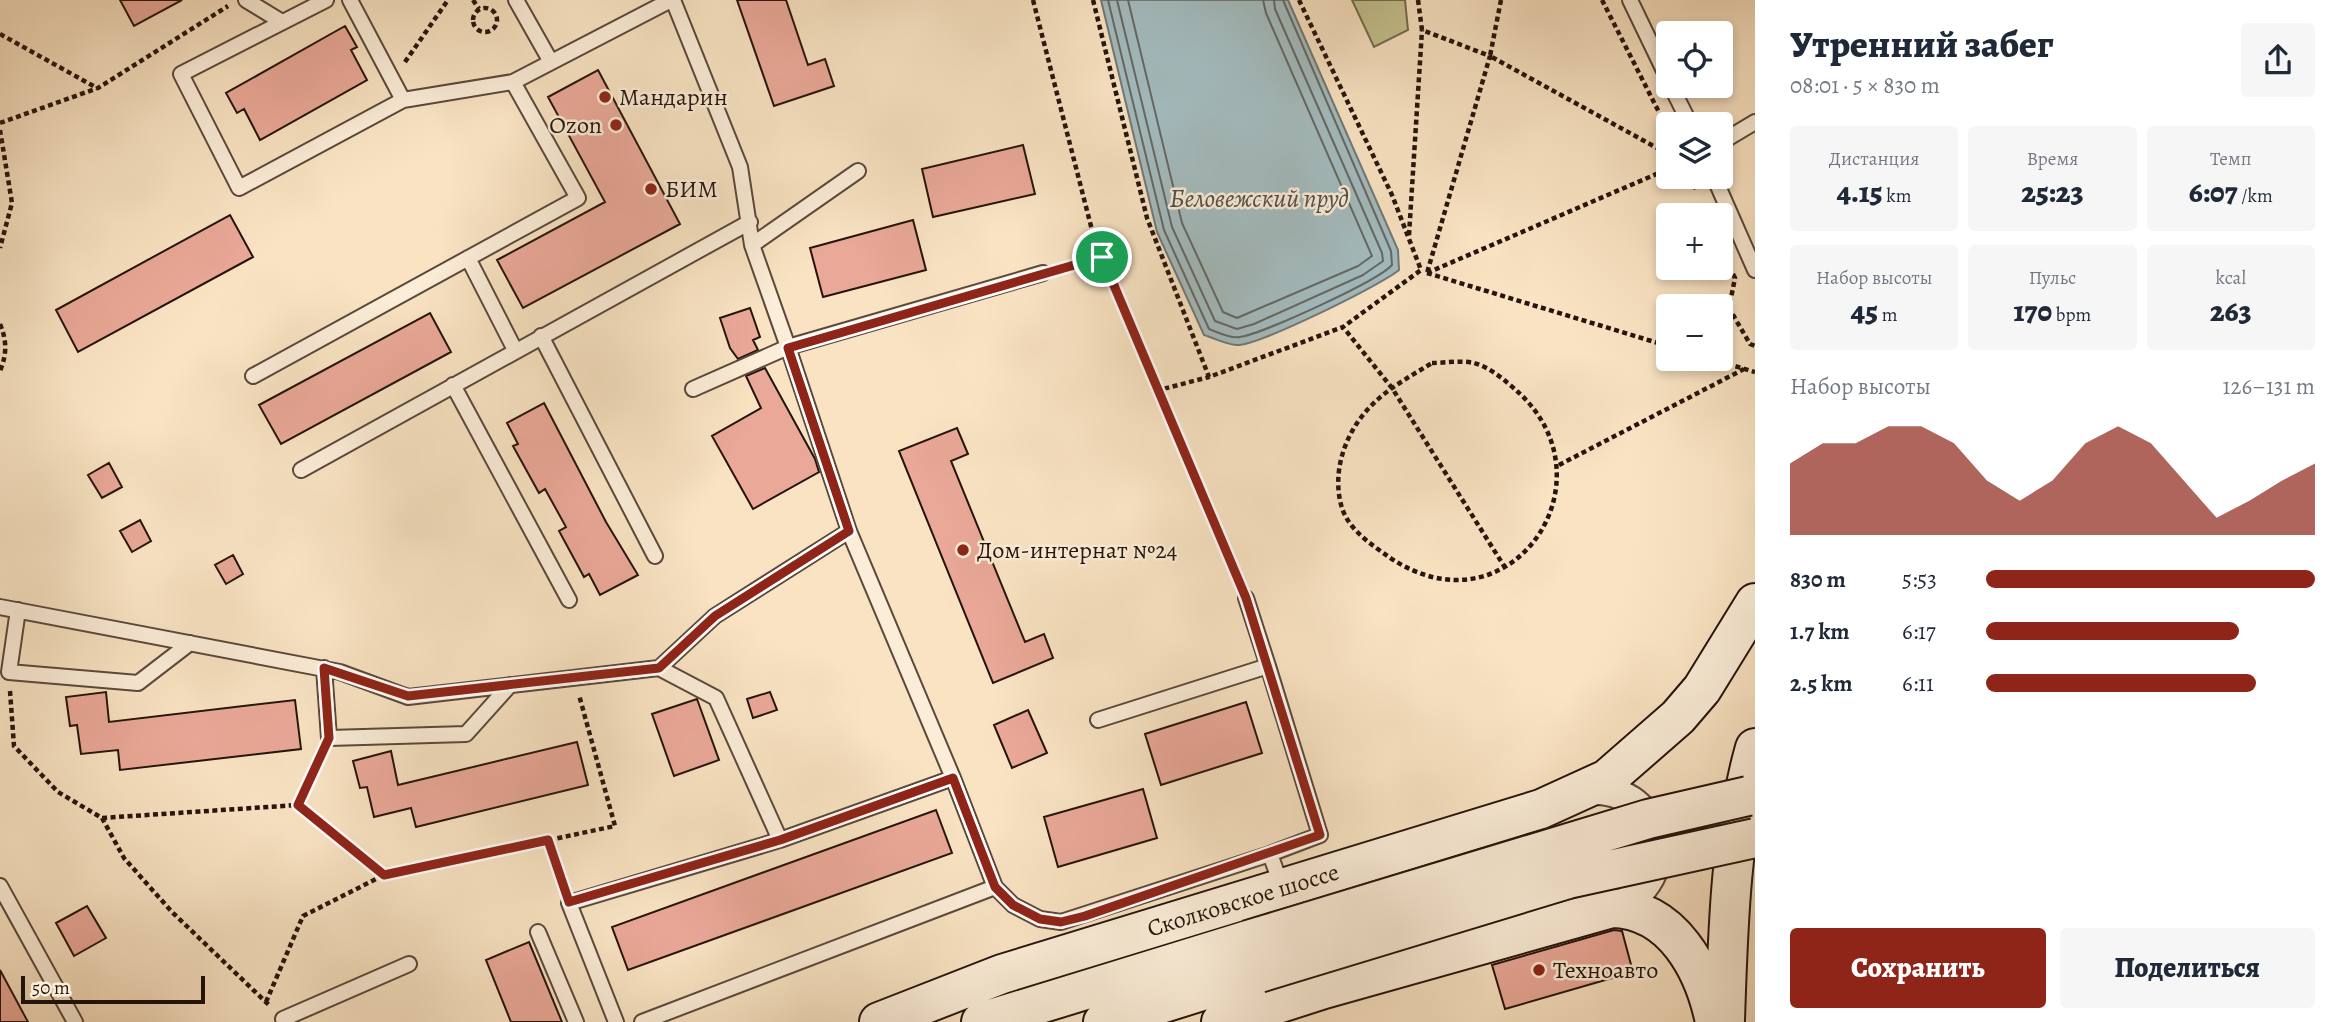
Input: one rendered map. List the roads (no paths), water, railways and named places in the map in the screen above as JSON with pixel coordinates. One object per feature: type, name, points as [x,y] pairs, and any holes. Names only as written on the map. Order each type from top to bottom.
[{"type":"main road","name":"Сколковское шоссе","points":[[879,1022],[1276,871],[1541,809],[1595,785],[1678,717],[1703,689],[1755,603]]},
{"type":"main road","points":[[1725,1022],[1729,905],[1746,781],[1755,748]]},
{"type":"main road","points":[[1103,1022],[1254,956],[1648,819],[1755,796]]},
{"type":"main road","points":[[981,1022],[1568,879],[1755,838]]},
{"type":"main road","points":[[1221,1022],[1324,989],[1612,908],[1629,908],[1642,913],[1669,930],[1690,955],[1709,993],[1715,1022]]},
{"type":"street","points":[[1595,785],[1624,796],[1640,808],[1656,835],[1657,856],[1651,876],[1631,900],[1612,908]]},
{"type":"lane","points":[[246,0],[282,22]]},
{"type":"lane","points":[[326,0],[181,74],[239,188],[403,100],[513,82],[672,0],[740,167],[752,245],[849,531],[953,778],[995,887],[1013,905],[1040,919],[1061,922],[1276,871],[1320,835],[1246,598]]},
{"type":"lane","points":[[350,0],[403,100]]},
{"type":"lane","points":[[516,0],[551,62]]},
{"type":"lane","points":[[1630,0],[1656,54]]},
{"type":"lane","points":[[253,376],[578,198],[513,82]]},
{"type":"lane","points":[[1733,135],[1755,122]]},
{"type":"lane","points":[[752,245],[858,171]]},
{"type":"lane","points":[[1719,189],[1755,270]]},
{"type":"lane","points":[[302,470],[750,222]]},
{"type":"lane","points":[[468,258],[515,351]]},
{"type":"lane","points":[[693,389],[788,348],[1043,273]]},
{"type":"lane","points":[[541,336],[655,556]]},
{"type":"lane","points":[[453,385],[569,600]]},
{"type":"lane","points":[[659,668],[715,616],[849,531]]},
{"type":"lane","points":[[0,607],[324,668],[408,696],[659,668],[716,698],[780,840]]},
{"type":"lane","points":[[18,610],[9,672],[138,683],[190,643]]},
{"type":"lane","points":[[1098,720],[1268,666]]},
{"type":"lane","points":[[324,668],[329,738],[466,734],[510,685]]},
{"type":"lane","points":[[617,1022],[569,902],[780,840],[953,778]]},
{"type":"lane","points":[[0,886],[75,1022]]},
{"type":"lane","points":[[642,1022],[995,887]]},
{"type":"lane","points":[[538,932],[576,1022]]},
{"type":"lane","points":[[284,1022],[283,1019],[409,964]]},
{"type":"water","name":"Беловежский пруд","points":[[1101,0],[1288,0],[1398,250],[1399,270],[1318,314],[1248,343],[1236,345],[1204,335],[1157,232]]},
{"type":"place","name":"Мандарин","points":[[605,97]]},
{"type":"place","name":"Ozon","points":[[616,125]]},
{"type":"place","name":"БИМ","points":[[651,189]]},
{"type":"place","name":"Дом-интернат №24","points":[[963,550]]},
{"type":"place","name":"Техноавто","points":[[1539,970]]}]
